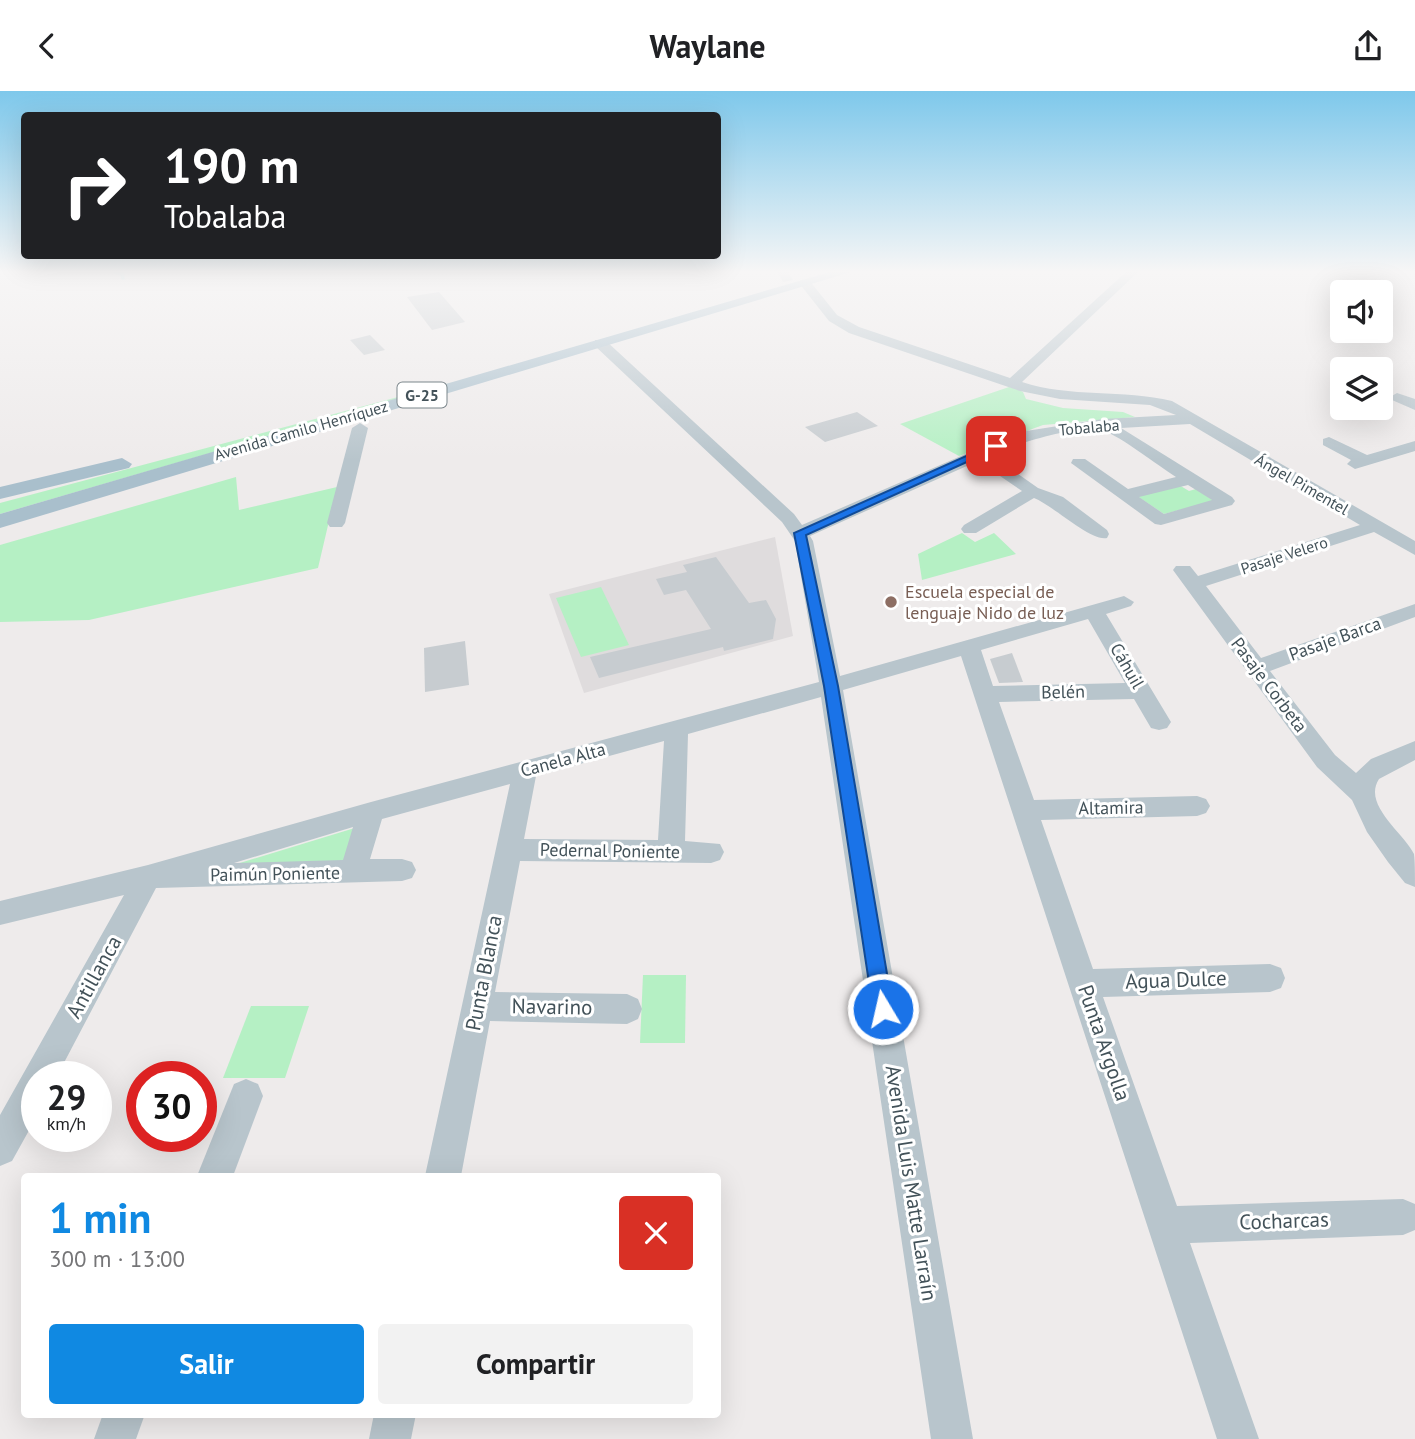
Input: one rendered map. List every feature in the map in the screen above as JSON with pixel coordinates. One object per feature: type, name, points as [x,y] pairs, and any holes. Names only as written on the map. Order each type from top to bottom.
[{"type":"main road","name":"Avenida Camilo Henríquez","points":[[0,493],[148,458],[407,390],[590,335]]},
{"type":"main road","name":"Avenida Camilo Henríquez","points":[[0,521],[626,335]]},
{"type":"street","name":"Ángel Pimentel","points":[[869,335],[1043,393],[1150,400],[1167,404],[1415,549]]},
{"type":"street","points":[[1013,383],[1065,335]]},
{"type":"street","points":[[600,343],[794,526]]},
{"type":"street","points":[[1397,397],[1415,405]]},
{"type":"street","name":"Tobalaba","points":[[794,526],[1032,435],[1103,424],[1189,419]]},
{"type":"street","points":[[1079,463],[1161,520],[1226,501],[1103,424]]},
{"type":"street","points":[[336,523],[360,428]]},
{"type":"street","points":[[1392,432],[1415,444]]},
{"type":"street","points":[[1329,442],[1360,462],[1415,444]]},
{"type":"street","points":[[979,454],[1029,487],[1032,492],[1052,498],[1100,534]]},
{"type":"street","points":[[1126,495],[1190,479]]},
{"type":"street","points":[[970,529],[1032,492]]},
{"type":"street","name":"Avenida Luis Matte Larraín","points":[[794,526],[831,686],[952,1439]]},
{"type":"street","name":"Pasaje Velero","points":[[1188,577],[1375,526]]},
{"type":"street","name":"Pasaje Corbeta","points":[[1188,577],[1326,761],[1362,794],[1368,811],[1415,875]]},
{"type":"street","name":"Canela Alta","points":[[0,913],[148,877],[370,812],[831,686],[1124,602]]},
{"type":"street","name":"Pasaje Barca","points":[[1256,668],[1415,610]]},
{"type":"street","name":"Cáhuil","points":[[1094,611],[1160,722]]},
{"type":"street","name":"Punta Argolla","points":[[969,647],[1238,1439]]},
{"type":"street","name":"Belén","points":[[985,694],[1141,691]]},
{"type":"street","points":[[671,852],[676,729]]},
{"type":"street","points":[[1362,794],[1364,778],[1370,772],[1415,750]]},
{"type":"street","name":"Punta Blanca","points":[[444,1173],[525,770]]},
{"type":"street","name":"Altamira","points":[[1025,810],[1197,807]]},
{"type":"street","points":[[353,872],[370,812]]},
{"type":"street","name":"Pedernal Poniente","points":[[509,850],[711,852]]},
{"type":"street","name":"Paimún Poniente","points":[[148,877],[402,870]]},
{"type":"street","name":"Antillanca","points":[[48,1061],[148,877]]},
{"type":"street","name":"Agua Dulce","points":[[1083,983],[1269,978]]},
{"type":"street","name":"Navarino","points":[[478,1006],[627,1009]]},
{"type":"street","points":[[216,1173],[246,1096]]},
{"type":"street","points":[[0,1149],[21,1110]]},
{"type":"street","name":"Cocharcas","points":[[1166,1225],[1403,1217]]},
{"type":"street","points":[[115,1439],[123,1418]]},
{"type":"street","points":[[390,1439],[394,1418]]},
{"type":"shaded area","points":[[775,537],[793,636],[584,693],[549,594]]},
{"type":"green space","points":[[458,381],[0,514],[0,503]]},
{"type":"green space","points":[[1012,386],[1023,392],[1026,399],[1063,408],[1123,412],[1135,417],[1043,425],[959,456],[900,424]]},
{"type":"green space","points":[[236,477],[239,510],[337,487],[318,568],[89,620],[0,622],[0,545]]},
{"type":"green space","points":[[1179,485],[1189,491],[1196,489],[1214,501],[1164,514],[1137,496]]},
{"type":"green space","points":[[962,533],[975,542],[994,533],[1016,554],[922,580],[918,554]]},
{"type":"green space","points":[[601,587],[629,645],[581,657],[556,598]]},
{"type":"green space","points":[[358,827],[348,866],[217,870]]},
{"type":"green space","points":[[643,975],[686,975],[685,1043],[640,1043]]},
{"type":"green space","points":[[251,1006],[309,1006],[285,1078],[223,1078]]},
{"type":"building","points":[[370,335],[385,350],[364,355],[350,340]]},
{"type":"building","points":[[857,412],[878,426],[825,442],[805,427]]},
{"type":"building","points":[[716,557],[749,603],[766,600],[776,619],[773,639],[724,651],[723,647],[599,678],[590,657],[711,629],[686,590],[664,595],[656,579],[687,572],[683,565]]},
{"type":"building","points":[[465,641],[469,685],[425,692],[424,648]]},
{"type":"building","points":[[1012,653],[1023,682],[999,683],[990,659]]},
{"type":"place","name":"Escuela especial de lenguaje Nido de luz","points":[[891,602]]},
{"type":"route","points":[[883,1009],[831,686],[806,550],[800,533],[996,446]]}]
